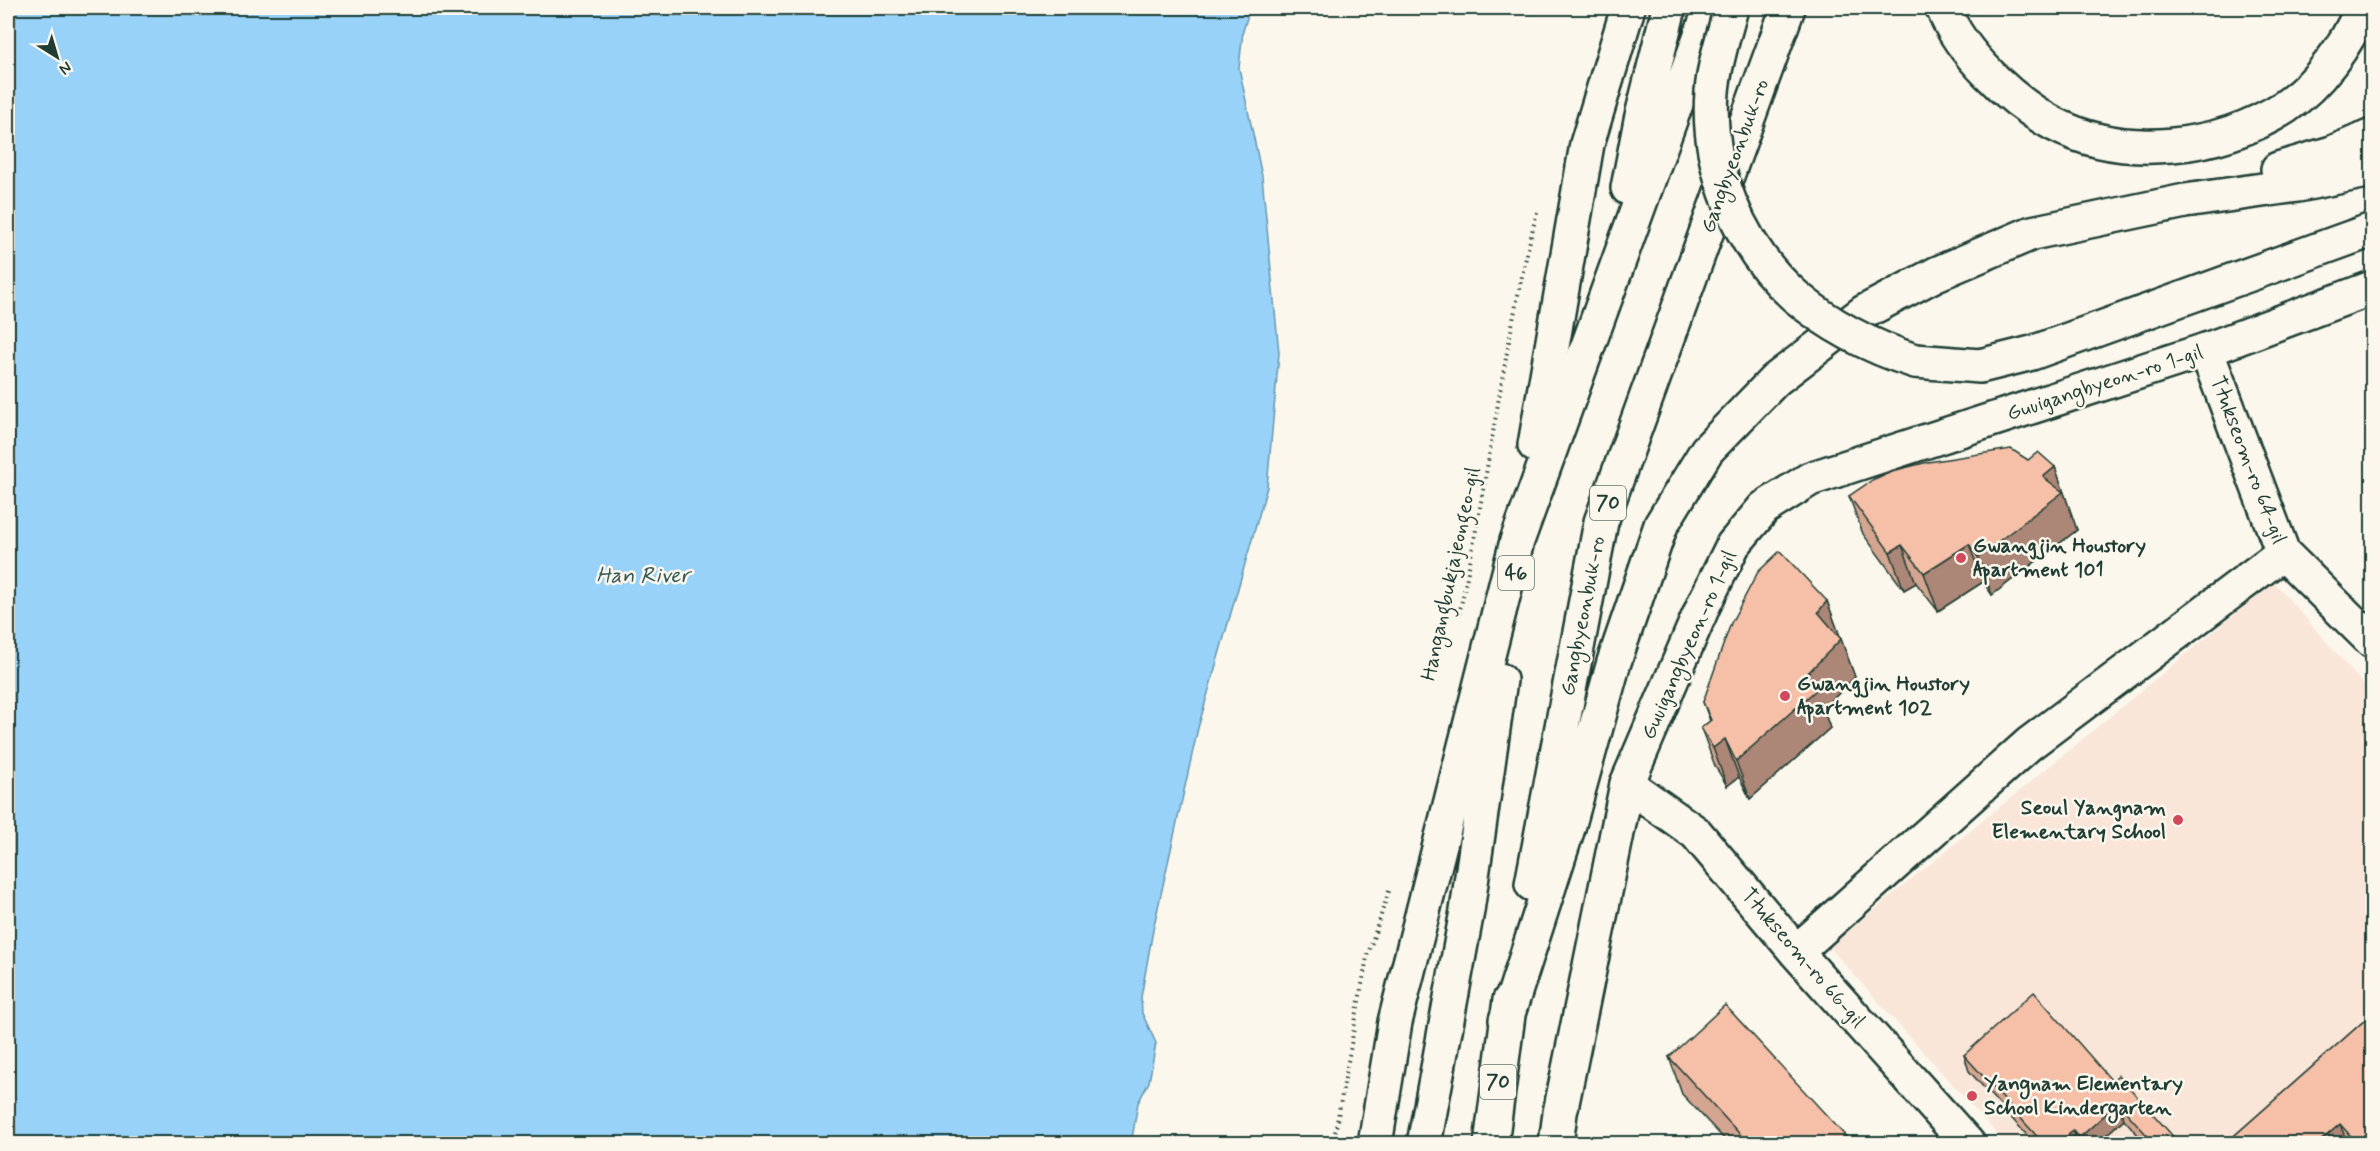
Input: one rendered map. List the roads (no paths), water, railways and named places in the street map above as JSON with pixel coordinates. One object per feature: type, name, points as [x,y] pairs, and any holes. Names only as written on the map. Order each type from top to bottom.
[{"type":"main road","name":"46","points":[[1424,1143],[1467,911],[1533,457],[1587,144],[1628,8]]},
{"type":"main road","points":[[1609,287],[1641,120],[1670,8]]},
{"type":"main road","points":[[1375,1143],[1395,1022],[1517,541],[1705,24],[1716,8]]},
{"type":"main road","points":[[1731,8],[1712,91],[1712,134],[1722,182],[1738,221],[1763,261],[1795,296],[1838,327],[1882,350],[1915,361],[1980,366],[2032,353],[2373,230]]},
{"type":"main road","name":"Gangbyeonbuk-ro","points":[[1491,1143],[1506,1020],[1601,522],[1788,8]]},
{"type":"main road","points":[[1943,8],[1962,42],[1980,64],[2001,87],[2027,107],[2056,125],[2088,137],[2120,144],[2151,146],[2185,144],[2222,135],[2255,123],[2286,106],[2312,84],[2335,57],[2356,23],[2362,8]]},
{"type":"main road","points":[[2185,201],[2332,153],[2373,136]]},
{"type":"main road","points":[[1506,1020],[1568,828],[1614,662],[1661,525],[1707,450],[1775,380],[1864,312],[1936,274],[2032,234],[2185,201],[2298,185],[2373,170]]},
{"type":"main road","name":"Guuigangbyeon-ro 1-gil","points":[[1556,1143],[1560,1113],[1628,784],[1704,603],[1733,545],[1764,508],[1810,479],[2206,350],[2373,288]]},
{"type":"main road","name":"Ttukseom-ro 64-gil","points":[[2206,350],[2283,553],[2372,638]]},
{"type":"main road","points":[[1796,952],[2029,744],[2283,553]]},
{"type":"main road","name":"Ttukseom-ro 66-gil","points":[[1628,784],[1696,833],[1796,952],[1968,1143]]},
{"type":"water","name":"Han River","points":[[8,8],[1250,8],[1243,31],[1239,68],[1262,176],[1279,353],[1267,487],[1198,728],[1153,930],[1141,997],[1142,1013],[1156,1043],[1149,1082],[1138,1103],[1132,1139],[1134,1143],[8,1143]]},
{"type":"place","name":"Gwangjin Houstory Apartment 101","points":[[1961,558]]},
{"type":"place","name":"Gwangjin Houstory Apartment 102","points":[[1785,696]]},
{"type":"place","name":"Seoul Yangnam Elementary School","points":[[2178,820]]},
{"type":"place","name":"Yangnam Elementary School Kindergarten","points":[[1972,1096]]}]
